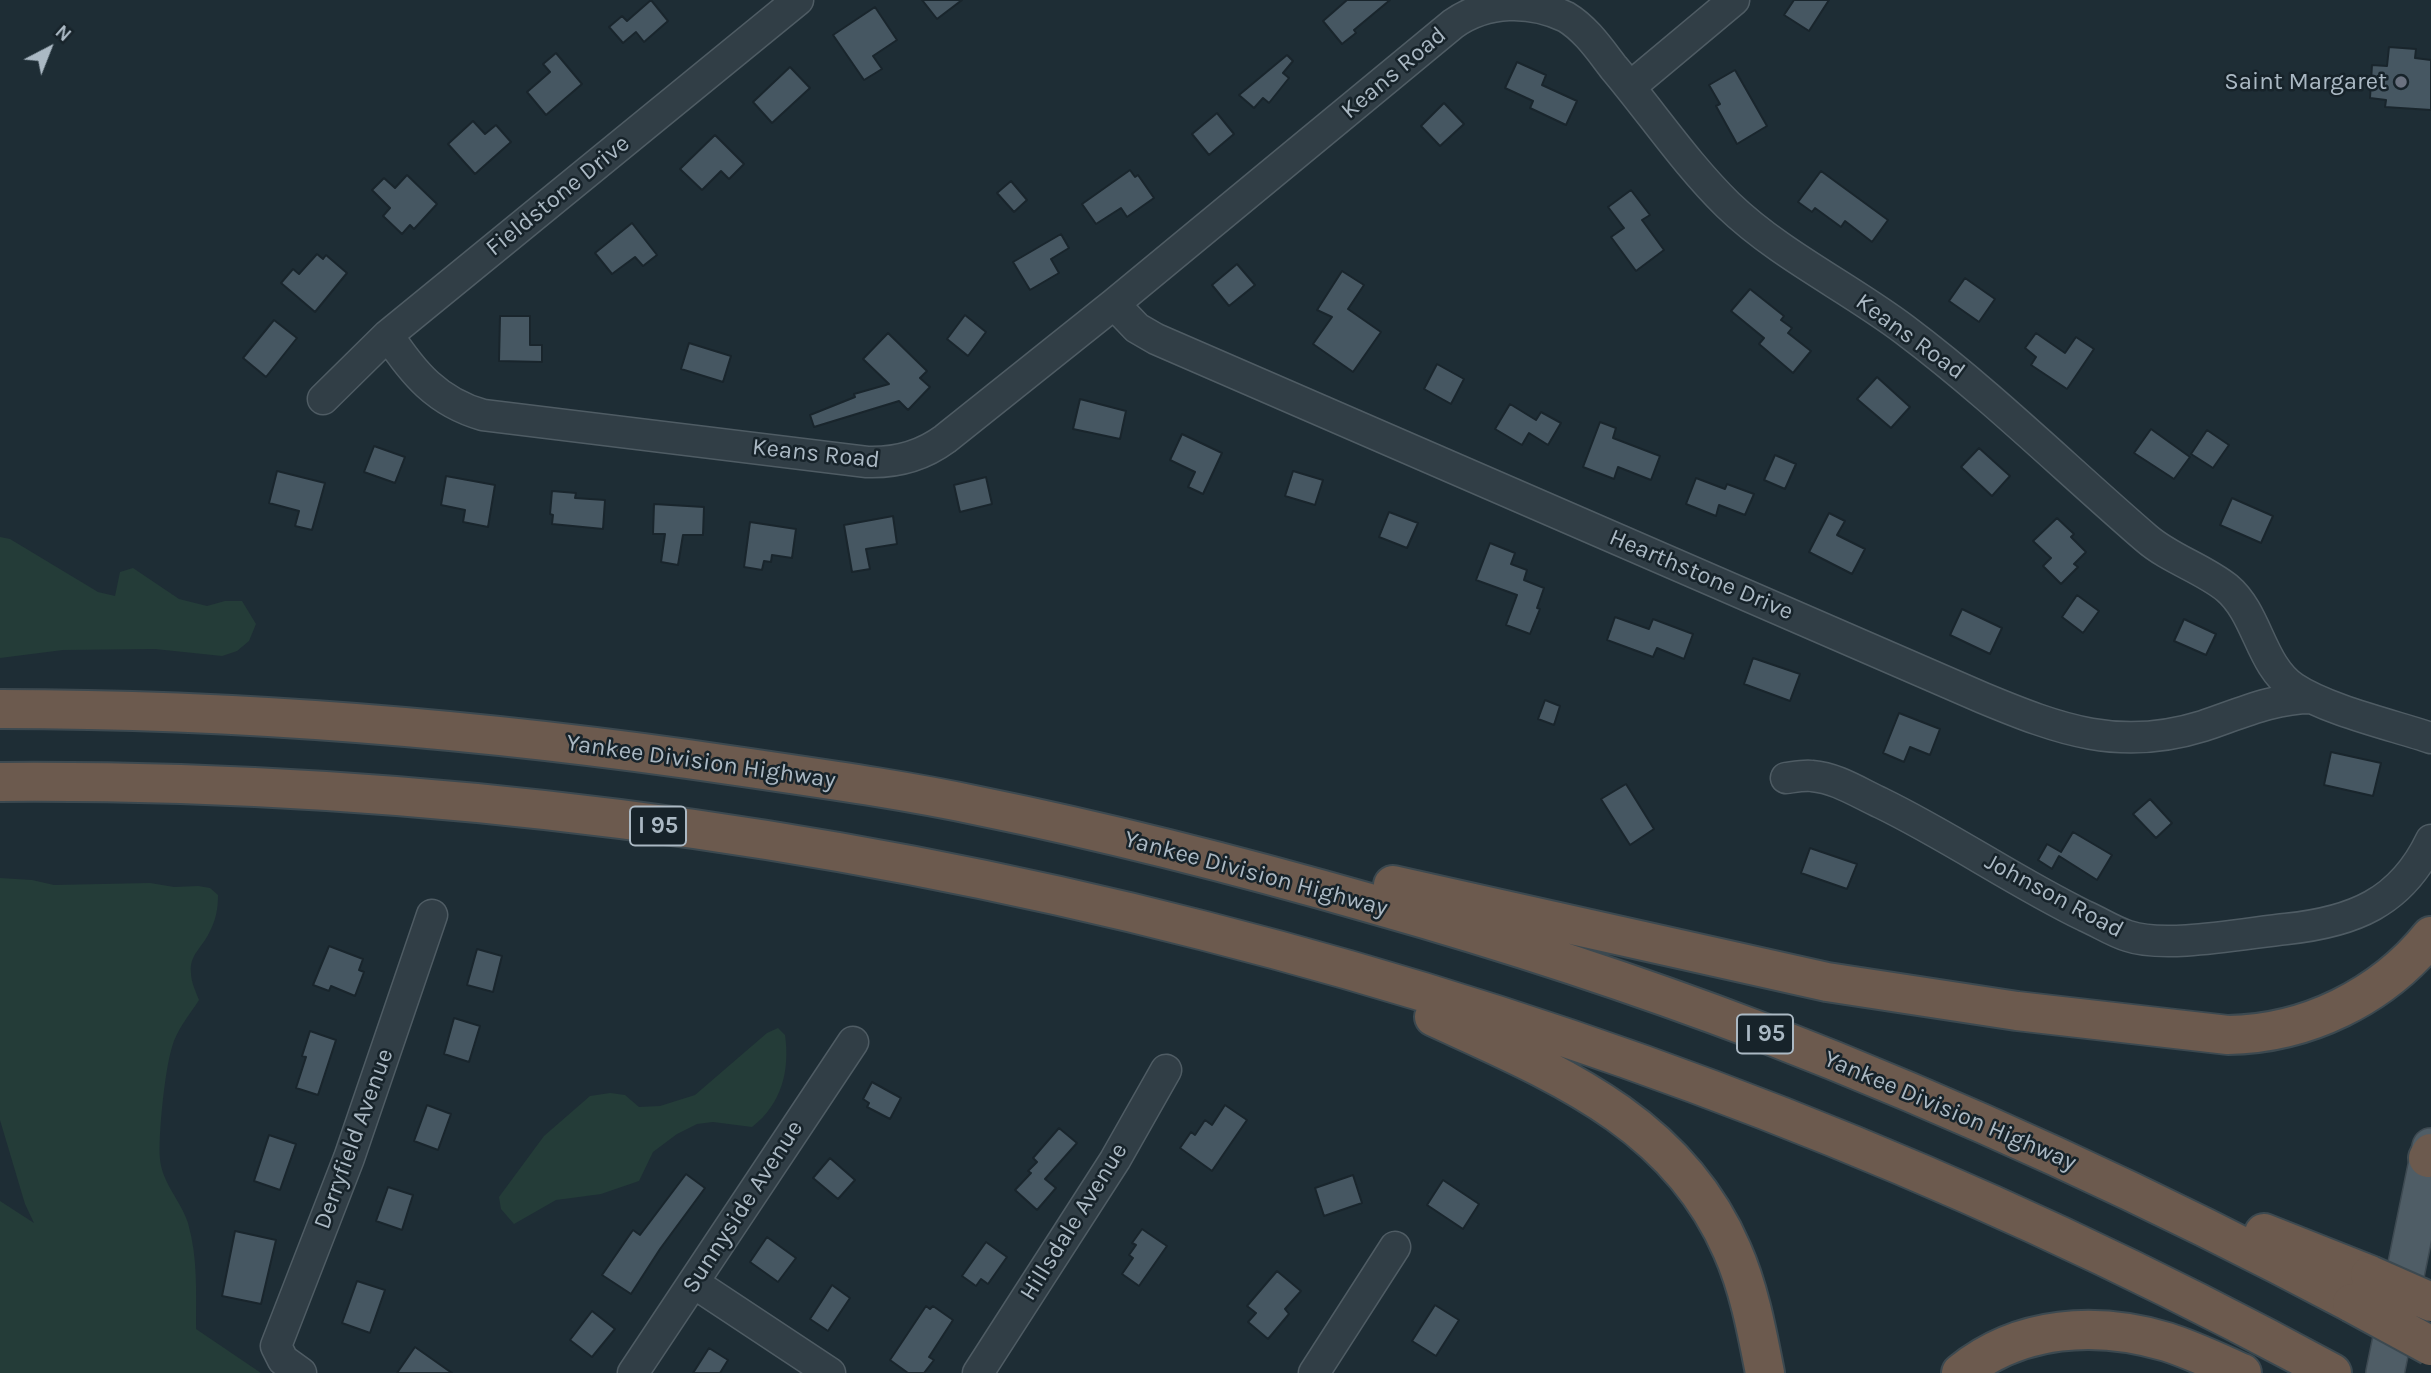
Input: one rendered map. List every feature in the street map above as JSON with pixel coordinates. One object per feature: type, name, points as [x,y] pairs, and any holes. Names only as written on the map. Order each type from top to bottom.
[{"type":"highway","name":"Yankee Division Highway","points":[[0,709],[205,714],[326,721],[569,743],[810,777],[975,805],[1270,874],[1462,929],[1753,1029],[1879,1079],[2119,1185],[2266,1234],[2361,1289]]},
{"type":"highway","name":"I 95","points":[[0,782],[154,784],[349,793],[493,806],[694,831],[835,853],[1034,891],[1305,958],[1559,1035],[1814,1129],[2033,1223],[2323,1368]]},
{"type":"highway","points":[[1147,845],[1392,885],[1828,982],[2017,1011],[2218,1035],[2263,1034],[2318,1018],[2347,1005],[2391,976],[2431,936]]},
{"type":"highway","points":[[1305,958],[1564,1078],[1614,1109],[1661,1147],[1697,1187],[1730,1245],[1746,1291],[1765,1373]]},
{"type":"highway","points":[[2361,1289],[2431,1302]]},
{"type":"highway","points":[[2361,1289],[2431,1346]]},
{"type":"highway","points":[[1961,1373],[1981,1359],[2015,1342],[2078,1329],[2102,1329],[2152,1338],[2242,1373]]},
{"type":"main road","points":[[2385,1373],[2430,1153]]},
{"type":"street","name":"Fieldstone Drive","points":[[323,399],[388,335],[798,0]]},
{"type":"street","points":[[1630,87],[1734,0]]},
{"type":"street","name":"Keans Road","points":[[388,335],[415,374],[435,392],[457,406],[483,415],[878,462],[908,458],[936,445],[1114,304],[1453,24],[1479,8],[1524,2],[1553,10],[1579,26],[1714,191],[1740,216],[1902,327],[1976,385],[2159,549],[2225,587],[2246,611],[2283,679],[2312,698],[2431,737]]},
{"type":"street","name":"Hearthstone Drive","points":[[1114,304],[1137,328],[1156,339],[2044,723],[2086,734],[2157,736],[2202,726],[2285,699],[2312,698]]},
{"type":"street","name":"Johnson Road","points":[[1786,778],[1811,776],[1835,781],[1913,819],[2062,905],[2128,936],[2150,941],[2185,940],[2316,926],[2352,917],[2373,906],[2402,883],[2417,865],[2431,839]]},
{"type":"street","name":"Derryfield Avenue","points":[[292,1366],[276,1346],[349,1158],[432,915]]},
{"type":"street","name":"Sunnyside Avenue","points":[[633,1373],[853,1042]]},
{"type":"street","name":"Hillsdale Avenue","points":[[978,1373],[1115,1160],[1166,1070]]},
{"type":"street","points":[[1314,1373],[1395,1247]]},
{"type":"street","points":[[694,1283],[830,1373]]},
{"type":"green space","points":[[0,537],[10,539],[98,592],[115,596],[120,572],[133,568],[179,599],[207,606],[225,601],[242,601],[256,624],[249,641],[237,651],[222,656],[155,649],[63,650],[0,658]]},
{"type":"green space","points":[[0,878],[32,880],[54,885],[150,883],[174,887],[198,886],[210,888],[218,895],[213,924],[194,956],[191,967],[199,1000],[177,1035],[169,1057],[161,1119],[160,1159],[164,1176],[185,1215],[191,1236],[196,1276],[196,1329],[261,1373],[0,1373],[0,1201],[34,1223],[25,1204],[0,1120]]},
{"type":"green space","points":[[778,1028],[785,1035],[786,1048],[782,1086],[771,1108],[752,1127],[713,1122],[697,1124],[677,1134],[653,1152],[639,1181],[601,1194],[556,1200],[514,1224],[501,1209],[499,1197],[544,1136],[590,1096],[610,1093],[625,1095],[639,1107],[660,1106],[695,1095],[767,1033]]},
{"type":"building","points":[[651,0],[668,21],[644,42],[636,32],[623,43],[609,27],[622,16],[627,21]]},
{"type":"building","points":[[922,0],[962,0],[937,19]]},
{"type":"building","points":[[1347,0],[1390,0],[1354,30],[1356,33],[1342,44],[1323,21]]},
{"type":"building","points":[[1794,0],[1829,0],[1809,31],[1784,15]]},
{"type":"building","points":[[875,7],[897,40],[873,56],[882,69],[864,80],[833,35]]},
{"type":"building","name":"Saint Margaret","points":[[2389,47],[2416,49],[2415,58],[2431,60],[2431,110],[2385,107],[2386,100],[2370,98],[2372,65],[2387,66]]},
{"type":"building","points":[[556,53],[582,84],[546,115],[527,92],[550,72],[543,64]]},
{"type":"building","points":[[1287,55],[1293,61],[1283,73],[1289,78],[1269,103],[1263,98],[1254,108],[1239,95]]},
{"type":"building","points":[[1517,62],[1546,75],[1542,85],[1577,101],[1566,125],[1530,108],[1533,101],[1505,88]]},
{"type":"building","points":[[790,67],[810,88],[772,123],[753,102]]},
{"type":"building","points":[[1735,70],[1767,126],[1737,144],[1716,106],[1720,104],[1709,85]]},
{"type":"building","points":[[1444,103],[1464,124],[1440,146],[1421,126]]},
{"type":"building","points":[[1217,113],[1234,134],[1209,155],[1192,134]]},
{"type":"building","points":[[473,121],[485,134],[496,125],[511,142],[475,174],[448,144]]},
{"type":"building","points":[[715,135],[744,164],[729,179],[721,171],[702,190],[680,169]]},
{"type":"building","points":[[1130,170],[1135,177],[1138,175],[1154,198],[1127,217],[1121,208],[1096,224],[1082,204]]},
{"type":"building","points":[[1821,171],[1888,220],[1872,242],[1845,221],[1841,227],[1815,208],[1812,212],[1798,202]]},
{"type":"building","points":[[407,175],[437,204],[414,229],[410,225],[402,234],[383,216],[390,208],[372,190],[384,178],[395,188]]},
{"type":"building","points":[[1011,181],[1027,200],[1014,212],[997,193]]},
{"type":"building","points":[[1631,190],[1650,215],[1642,220],[1664,250],[1636,271],[1611,237],[1624,228],[1608,207]]},
{"type":"building","points":[[632,223],[657,255],[643,266],[635,257],[612,274],[595,253]]},
{"type":"building","points":[[1061,234],[1069,248],[1051,259],[1059,273],[1030,290],[1013,262]]},
{"type":"building","points":[[317,254],[323,259],[326,255],[347,273],[315,312],[281,283],[293,269],[299,274]]},
{"type":"building","points":[[1237,264],[1255,285],[1229,306],[1212,285]]},
{"type":"building","points":[[1342,271],[1364,285],[1348,309],[1381,332],[1353,372],[1313,344],[1332,317],[1317,310]]},
{"type":"building","points":[[1965,278],[1995,299],[1979,322],[1949,301]]},
{"type":"building","points":[[1750,289],[1784,316],[1781,320],[1792,328],[1788,333],[1811,351],[1793,373],[1759,344],[1764,338],[1731,311]]},
{"type":"building","points":[[965,315],[986,332],[968,356],[947,339]]},
{"type":"building","points":[[500,316],[530,316],[530,345],[542,345],[542,362],[499,361]]},
{"type":"building","points":[[274,320],[297,338],[266,377],[243,358]]},
{"type":"building","points":[[888,333],[927,371],[920,378],[930,387],[908,410],[899,401],[814,427],[810,415],[855,397],[854,394],[889,384],[863,359]]},
{"type":"building","points":[[2036,333],[2065,353],[2076,337],[2094,349],[2067,389],[2031,365],[2036,357],[2025,348]]},
{"type":"building","points":[[689,343],[731,356],[723,382],[681,369]]},
{"type":"building","points":[[1437,364],[1464,379],[1451,404],[1424,389]]},
{"type":"building","points":[[1877,377],[1910,407],[1891,428],[1857,399]]},
{"type":"building","points":[[1080,399],[1126,411],[1120,439],[1073,429]]},
{"type":"building","points":[[1510,404],[1536,420],[1541,412],[1561,423],[1548,445],[1529,433],[1522,445],[1495,429]]},
{"type":"building","points":[[1600,422],[1616,428],[1613,438],[1660,456],[1651,480],[1618,467],[1614,479],[1583,467]]},
{"type":"building","points":[[2151,429],[2190,457],[2174,479],[2134,453]]},
{"type":"building","points":[[2207,430],[2229,445],[2213,468],[2191,454]]},
{"type":"building","points":[[1182,434],[1222,453],[1203,494],[1188,487],[1195,472],[1170,460]]},
{"type":"building","points":[[374,446],[405,457],[395,483],[364,472]]},
{"type":"building","points":[[1979,448],[2010,476],[1992,496],[1961,467]]},
{"type":"building","points":[[1775,455],[1796,464],[1785,489],[1764,480]]},
{"type":"building","points":[[277,471],[325,483],[312,530],[295,526],[299,511],[269,503]]},
{"type":"building","points":[[1293,471],[1323,480],[1315,505],[1285,496]]},
{"type":"building","points":[[446,476],[495,485],[488,527],[463,522],[465,510],[441,505]]},
{"type":"building","points":[[986,477],[992,504],[960,512],[954,485]]},
{"type":"building","points":[[1696,478],[1725,489],[1727,484],[1754,494],[1745,515],[1719,505],[1716,516],[1686,504]]},
{"type":"building","points":[[552,491],[576,493],[575,498],[605,500],[603,529],[552,524]]},
{"type":"building","points":[[2232,498],[2273,516],[2261,543],[2220,525]]},
{"type":"building","points":[[654,504],[704,507],[703,535],[683,535],[678,565],[661,562],[665,534],[653,534]]},
{"type":"building","points":[[1389,512],[1418,523],[1407,548],[1379,537]]},
{"type":"building","points":[[1829,513],[1845,521],[1837,535],[1865,549],[1852,574],[1809,552]]},
{"type":"building","points":[[893,516],[897,544],[866,549],[870,569],[852,572],[844,525]]},
{"type":"building","points":[[2057,518],[2074,534],[2071,537],[2086,552],[2074,564],[2078,567],[2061,584],[2043,566],[2051,558],[2033,541]]},
{"type":"building","points":[[750,522],[796,529],[792,558],[772,555],[771,562],[764,561],[762,570],[744,567]]},
{"type":"building","points":[[1490,543],[1515,553],[1511,564],[1527,570],[1524,580],[1544,588],[1537,608],[1540,609],[1530,634],[1506,625],[1517,595],[1476,580]]},
{"type":"building","points":[[2077,595],[2099,611],[2083,633],[2062,617]]},
{"type":"building","points":[[1962,609],[2002,628],[1990,654],[1950,635]]},
{"type":"building","points":[[1615,617],[1649,629],[1653,619],[1693,634],[1684,659],[1657,648],[1653,657],[1607,640]]},
{"type":"building","points":[[2184,619],[2216,634],[2206,655],[2174,641]]},
{"type":"building","points":[[1753,658],[1800,674],[1790,701],[1744,684]]},
{"type":"building","points":[[1545,700],[1560,706],[1554,725],[1538,719]]},
{"type":"building","points":[[1899,713],[1940,729],[1930,755],[1910,747],[1904,762],[1883,753]]},
{"type":"building","points":[[2331,752],[2381,763],[2373,796],[2324,785]]},
{"type":"building","points":[[1626,784],[1654,829],[1630,845],[1601,799]]},
{"type":"building","points":[[2150,799],[2172,823],[2156,838],[2133,814]]},
{"type":"building","points":[[2073,832],[2112,855],[2097,880],[2059,856],[2052,869],[2038,860],[2047,844],[2061,852]]},
{"type":"building","points":[[1810,848],[1857,864],[1847,889],[1801,873]]},
{"type":"building","points":[[329,946],[363,959],[359,970],[364,972],[355,996],[331,986],[329,991],[313,985]]},
{"type":"building","points":[[477,949],[502,956],[493,992],[467,985]]},
{"type":"building","points":[[454,1018],[480,1026],[469,1062],[444,1054]]},
{"type":"building","points":[[310,1031],[336,1040],[318,1095],[296,1088],[306,1057],[302,1056]]},
{"type":"building","points":[[872,1082],[901,1098],[890,1119],[867,1107],[869,1103],[863,1099]]},
{"type":"building","points":[[427,1105],[451,1114],[438,1150],[414,1141]]},
{"type":"building","points":[[1225,1105],[1247,1120],[1212,1171],[1180,1148],[1191,1132],[1195,1135],[1205,1120],[1212,1125]]},
{"type":"building","points":[[1059,1128],[1077,1143],[1045,1179],[1056,1188],[1037,1210],[1015,1190],[1031,1173],[1028,1171],[1037,1162],[1033,1158]]},
{"type":"building","points":[[269,1135],[296,1144],[280,1190],[254,1181]]},
{"type":"building","points":[[830,1158],[855,1180],[838,1199],[813,1178]]},
{"type":"building","points":[[686,1174],[705,1188],[631,1294],[602,1275],[633,1230],[640,1235]]},
{"type":"building","points":[[1353,1175],[1362,1203],[1324,1216],[1315,1188]]},
{"type":"building","points":[[1443,1180],[1479,1204],[1463,1229],[1427,1205]]},
{"type":"building","points":[[388,1187],[413,1195],[402,1230],[376,1221]]},
{"type":"building","points":[[1142,1229],[1167,1246],[1139,1286],[1122,1274],[1133,1258],[1129,1255],[1136,1245],[1132,1243]]},
{"type":"building","points":[[235,1231],[276,1240],[261,1304],[222,1296]]},
{"type":"building","points":[[767,1237],[796,1258],[778,1282],[750,1262]]},
{"type":"building","points":[[986,1242],[1007,1257],[988,1284],[981,1279],[976,1286],[962,1276]]},
{"type":"building","points":[[1277,1271],[1301,1291],[1285,1309],[1289,1314],[1268,1339],[1248,1322],[1256,1313],[1247,1306]]},
{"type":"building","points":[[357,1281],[385,1290],[370,1333],[342,1323]]},
{"type":"building","points":[[832,1285],[850,1298],[828,1331],[810,1319]]},
{"type":"building","points":[[1435,1305],[1459,1320],[1436,1356],[1412,1341]]},
{"type":"building","points":[[926,1306],[930,1309],[933,1306],[953,1320],[929,1357],[934,1360],[924,1373],[908,1373],[890,1360]]},
{"type":"building","points":[[592,1311],[615,1329],[592,1357],[570,1340]]},
{"type":"building","points":[[415,1347],[452,1373],[397,1373]]},
{"type":"building","points":[[709,1348],[728,1360],[720,1373],[693,1373]]},
{"type":"place","name":"Saint Margaret","points":[[2401,82]]}]
